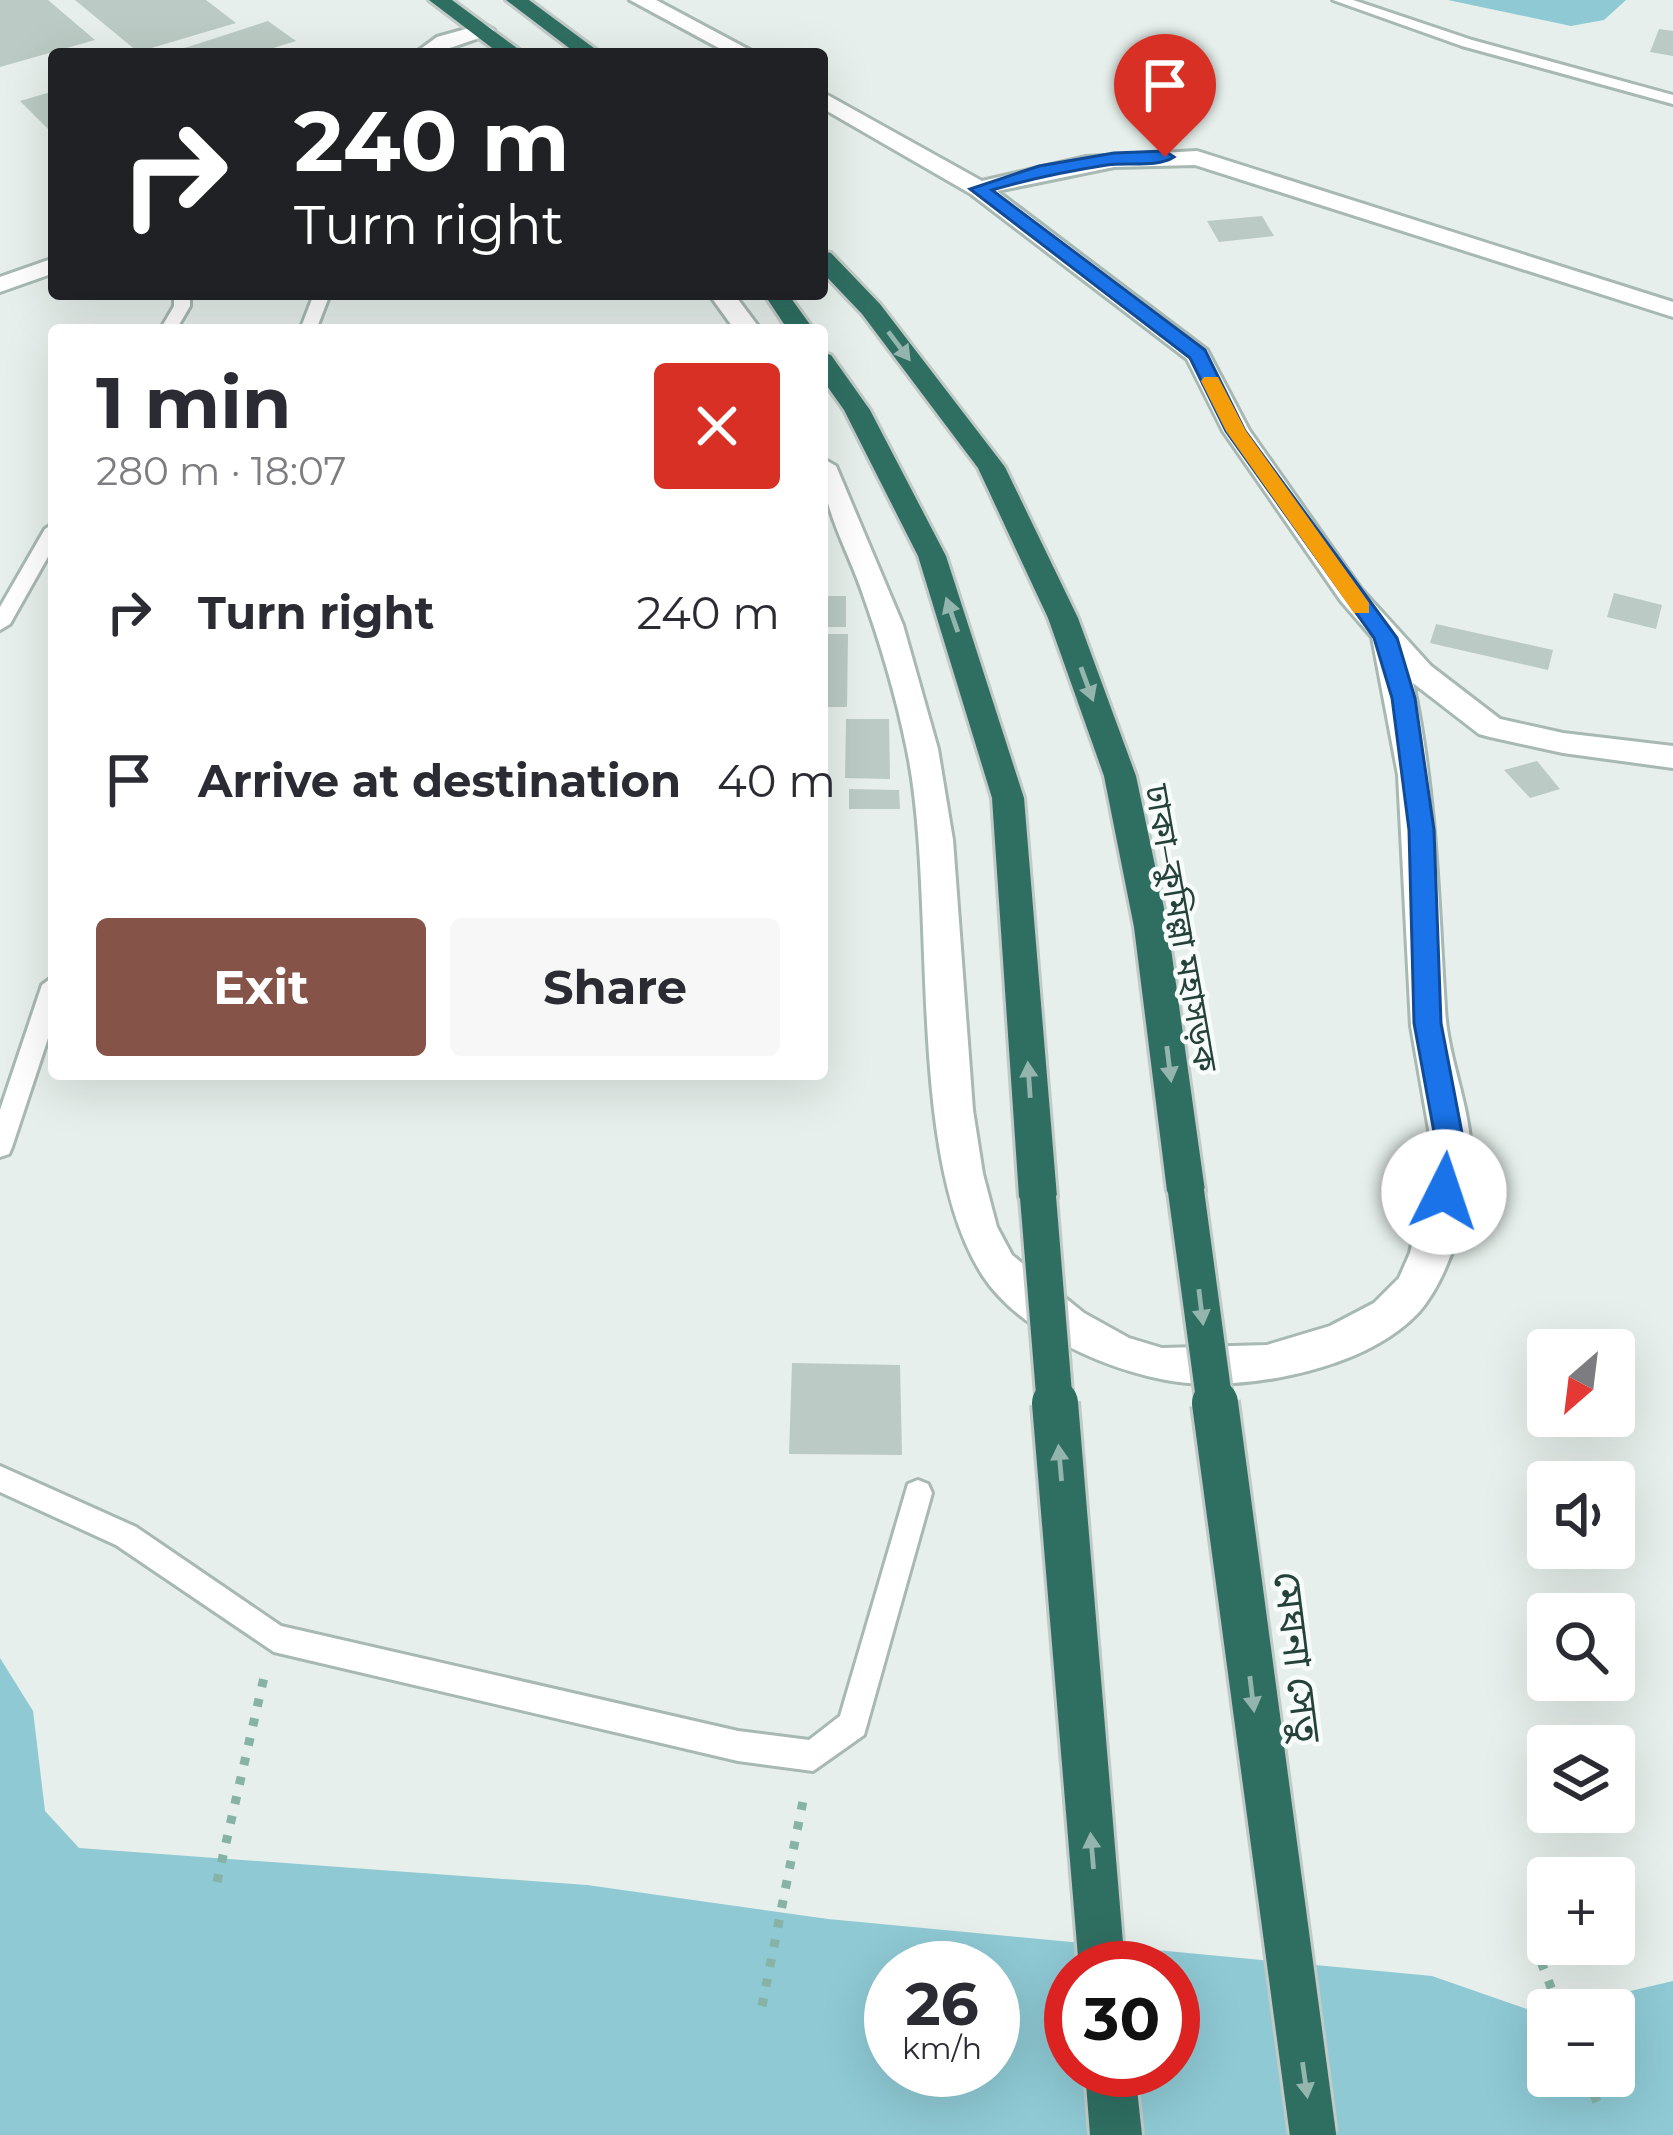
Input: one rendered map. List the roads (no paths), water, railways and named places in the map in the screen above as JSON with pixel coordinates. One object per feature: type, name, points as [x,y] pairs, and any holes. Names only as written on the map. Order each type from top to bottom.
[{"type":"highway","points":[[439,0],[506,48]]},
{"type":"highway","points":[[516,0],[584,48]]},
{"type":"highway","name":"ঢাকা–কুমিল্লা মহাসড়ক","points":[[828,264],[871,309],[991,467],[1063,618],[1120,776],[1151,927],[1186,1191]]},
{"type":"highway","points":[[828,369],[857,410],[932,556],[1008,798],[1100,1941]]},
{"type":"highway","name":"মেঘনা সেতু","points":[[1186,1191],[1313,2135]]},
{"type":"highway","points":[[1112,2097],[1115,2135]]},
{"type":"street","points":[[640,0],[734,48]]},
{"type":"street","points":[[435,48],[484,30]]},
{"type":"street","points":[[828,102],[979,189],[1198,355],[1236,431],[1385,638],[1420,674],[1490,727],[1563,743],[1673,757]]},
{"type":"street","points":[[979,189],[1039,171],[1114,158],[1197,158],[1664,308],[1673,330]]},
{"type":"street","points":[[0,285],[48,267]]},
{"type":"street","points":[[828,480],[891,625],[931,792],[966,1188],[995,1262],[1033,1301],[1152,1364],[1249,1368],[1292,1358],[1373,1322],[1403,1302],[1425,1272],[1452,1154],[1427,1023],[1422,830],[1404,698],[1385,638]]},
{"type":"lane","points":[[1340,0],[1467,43],[1673,100]]},
{"type":"lane","points":[[0,624],[48,540]]},
{"type":"lane","points":[[0,1147],[48,1003]]},
{"type":"lane","points":[[0,1479],[126,1536],[274,1638],[739,1746],[813,1756],[853,1725],[918,1493]]},
{"type":"water","points":[[1448,0],[1626,0],[1604,20],[1571,26]]},
{"type":"water","points":[[0,1658],[33,1711],[45,1811],[79,1848],[587,1885],[828,1919],[1061,1941],[1044,1941],[1044,2097],[1200,2097],[1200,1954],[1432,1976],[1527,2009],[1527,2097],[1635,2097],[1635,1990],[1673,1981],[1673,2135],[0,2135]]}]
